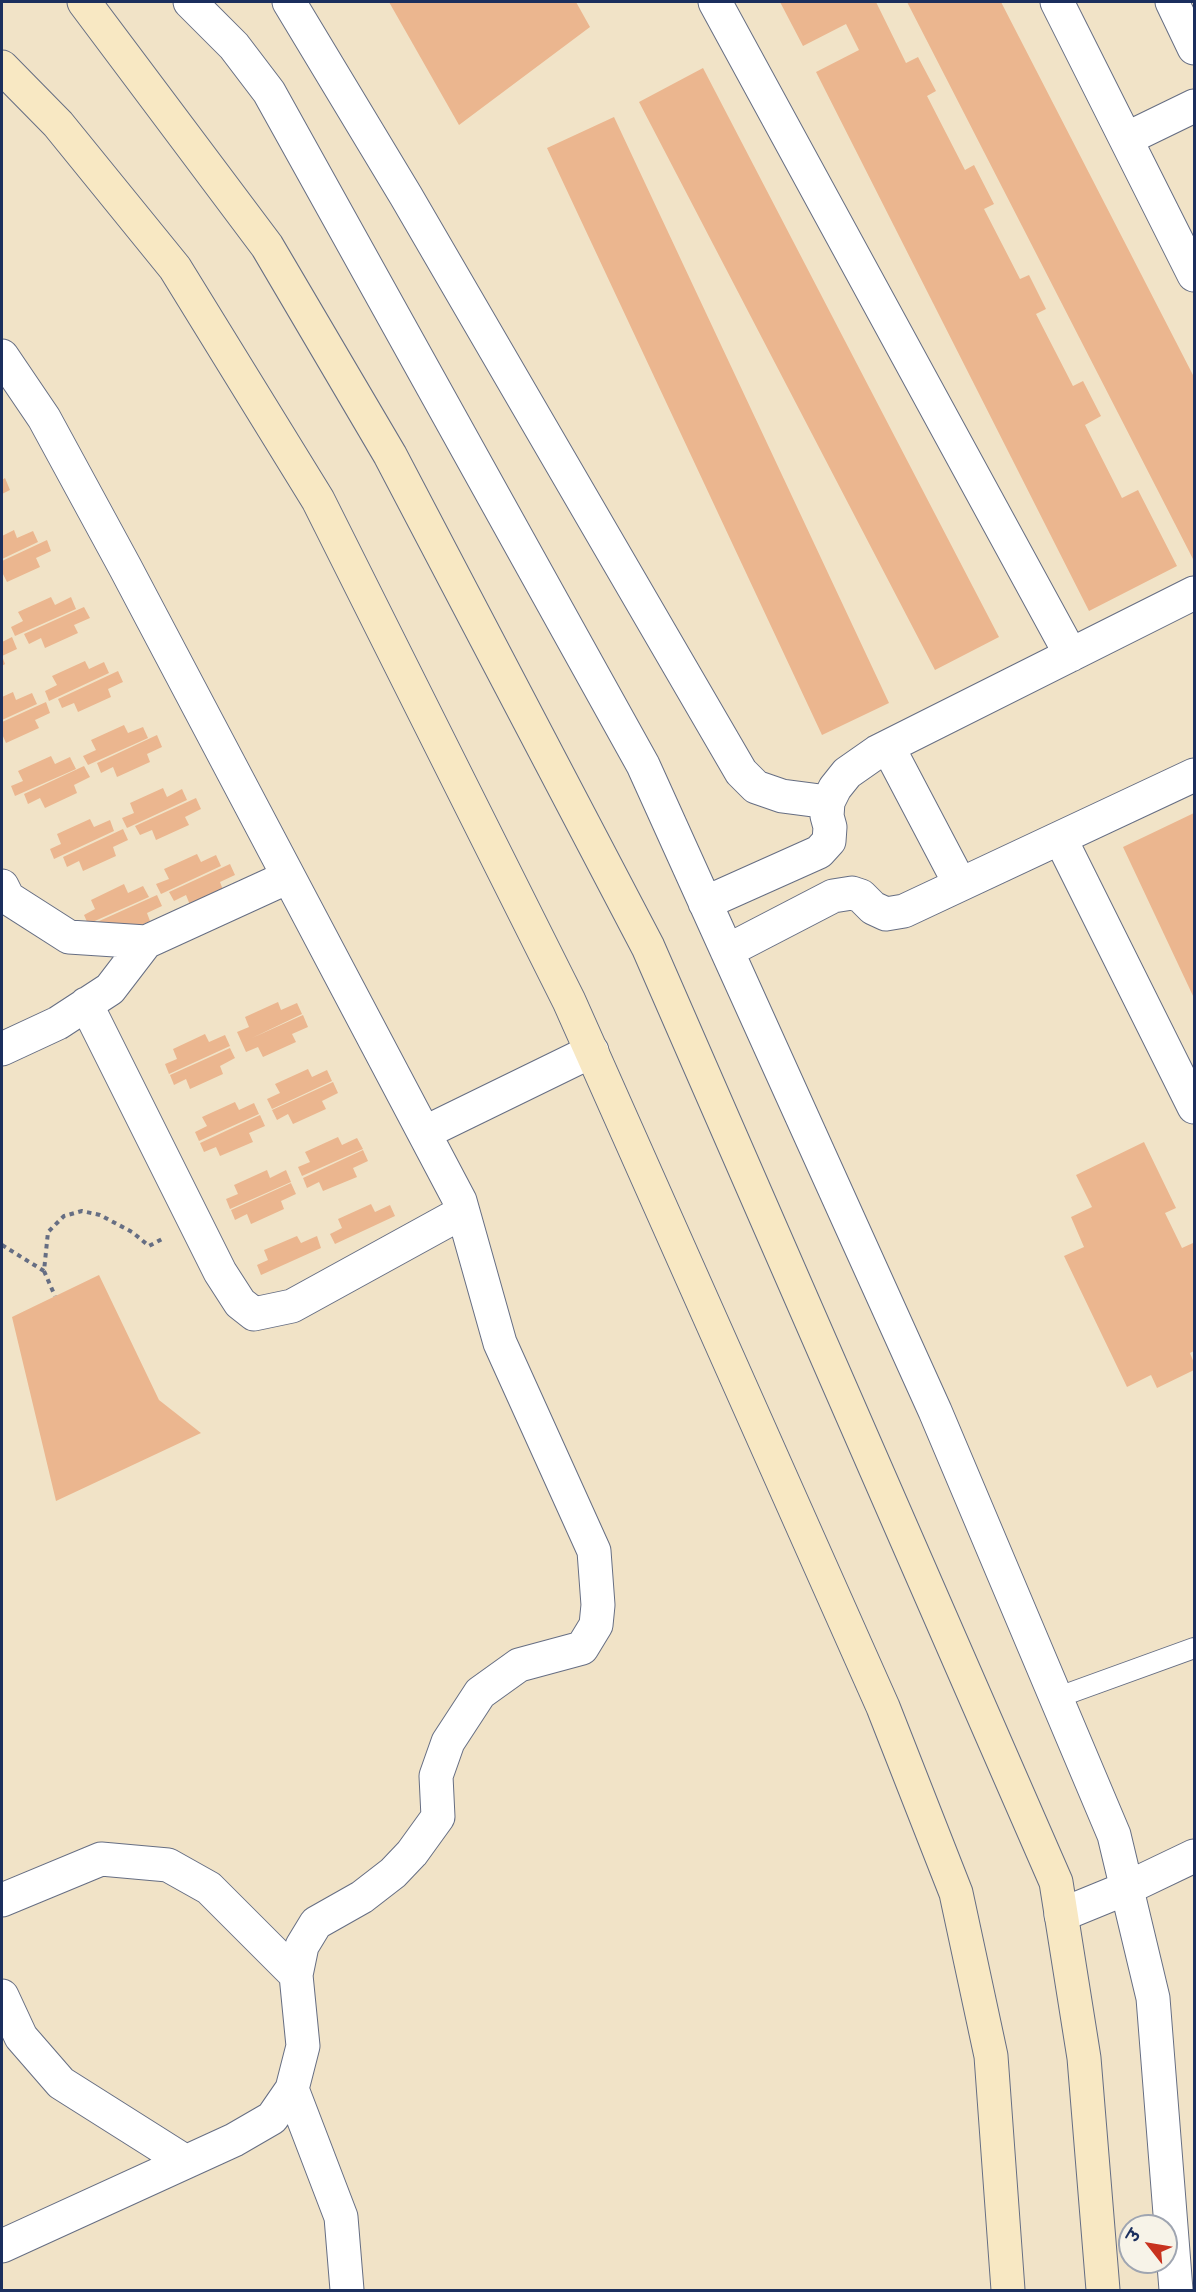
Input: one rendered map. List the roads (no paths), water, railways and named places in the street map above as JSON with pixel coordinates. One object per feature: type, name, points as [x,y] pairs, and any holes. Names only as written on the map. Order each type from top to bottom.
[{"type":"street","points":[[84,2],[267,246],[390,454],[648,947],[1056,1882],[1084,2058],[1103,2290]]},
{"type":"street","points":[[190,2],[234,46],[269,92],[643,765],[935,1412],[1114,1835],[1153,1998],[1176,2290]]},
{"type":"street","points":[[289,2],[400,186],[741,772],[756,787],[782,796],[828,802]]},
{"type":"street","points":[[715,2],[1071,655]]},
{"type":"street","points":[[1057,2],[1194,275]]},
{"type":"street","points":[[1172,2],[1194,48]]},
{"type":"street","points":[[2,67],[58,124],[175,268],[318,500],[592,1051],[883,1707],[956,1893],[990,2056],[1008,2290]]},
{"type":"street","points":[[1126,139],[1194,106]]},
{"type":"street","points":[[2,356],[49,428],[460,1201],[500,1343],[594,1551],[598,1605],[596,1625],[582,1648],[519,1665],[480,1693],[448,1742],[436,1776],[438,1817],[393,1874],[362,1897],[316,1923],[302,1946],[296,1975],[303,2046],[292,2089],[272,2118],[234,2140],[2,2247]]},
{"type":"street","points":[[705,903],[819,852],[829,841],[828,802],[835,788],[847,773],[888,747],[1194,593]]},
{"type":"street","points":[[888,747],[960,884]]},
{"type":"street","points":[[727,951],[833,896],[852,893],[861,896],[873,908],[886,914],[904,911],[1194,775]]},
{"type":"street","points":[[1059,838],[1194,1107]]},
{"type":"street","points":[[2,1049],[58,1023],[110,989],[146,942],[288,877]]},
{"type":"street","points":[[2,886],[8,898],[69,937],[146,942]]},
{"type":"street","points":[[86,1004],[220,1272],[240,1303],[254,1314],[292,1306],[463,1212]]},
{"type":"street","points":[[424,1133],[592,1051]]},
{"type":"street","points":[[1061,1915],[1127,1888],[1194,1856]]},
{"type":"street","points":[[2,1900],[101,1859],[168,1865],[209,1888],[296,1975]]},
{"type":"street","points":[[2,1996],[21,2037],[62,2083],[186,2162]]},
{"type":"street","points":[[292,2089],[341,2217],[347,2290]]},
{"type":"lane","points":[[1056,1698],[1194,1648]]}]
